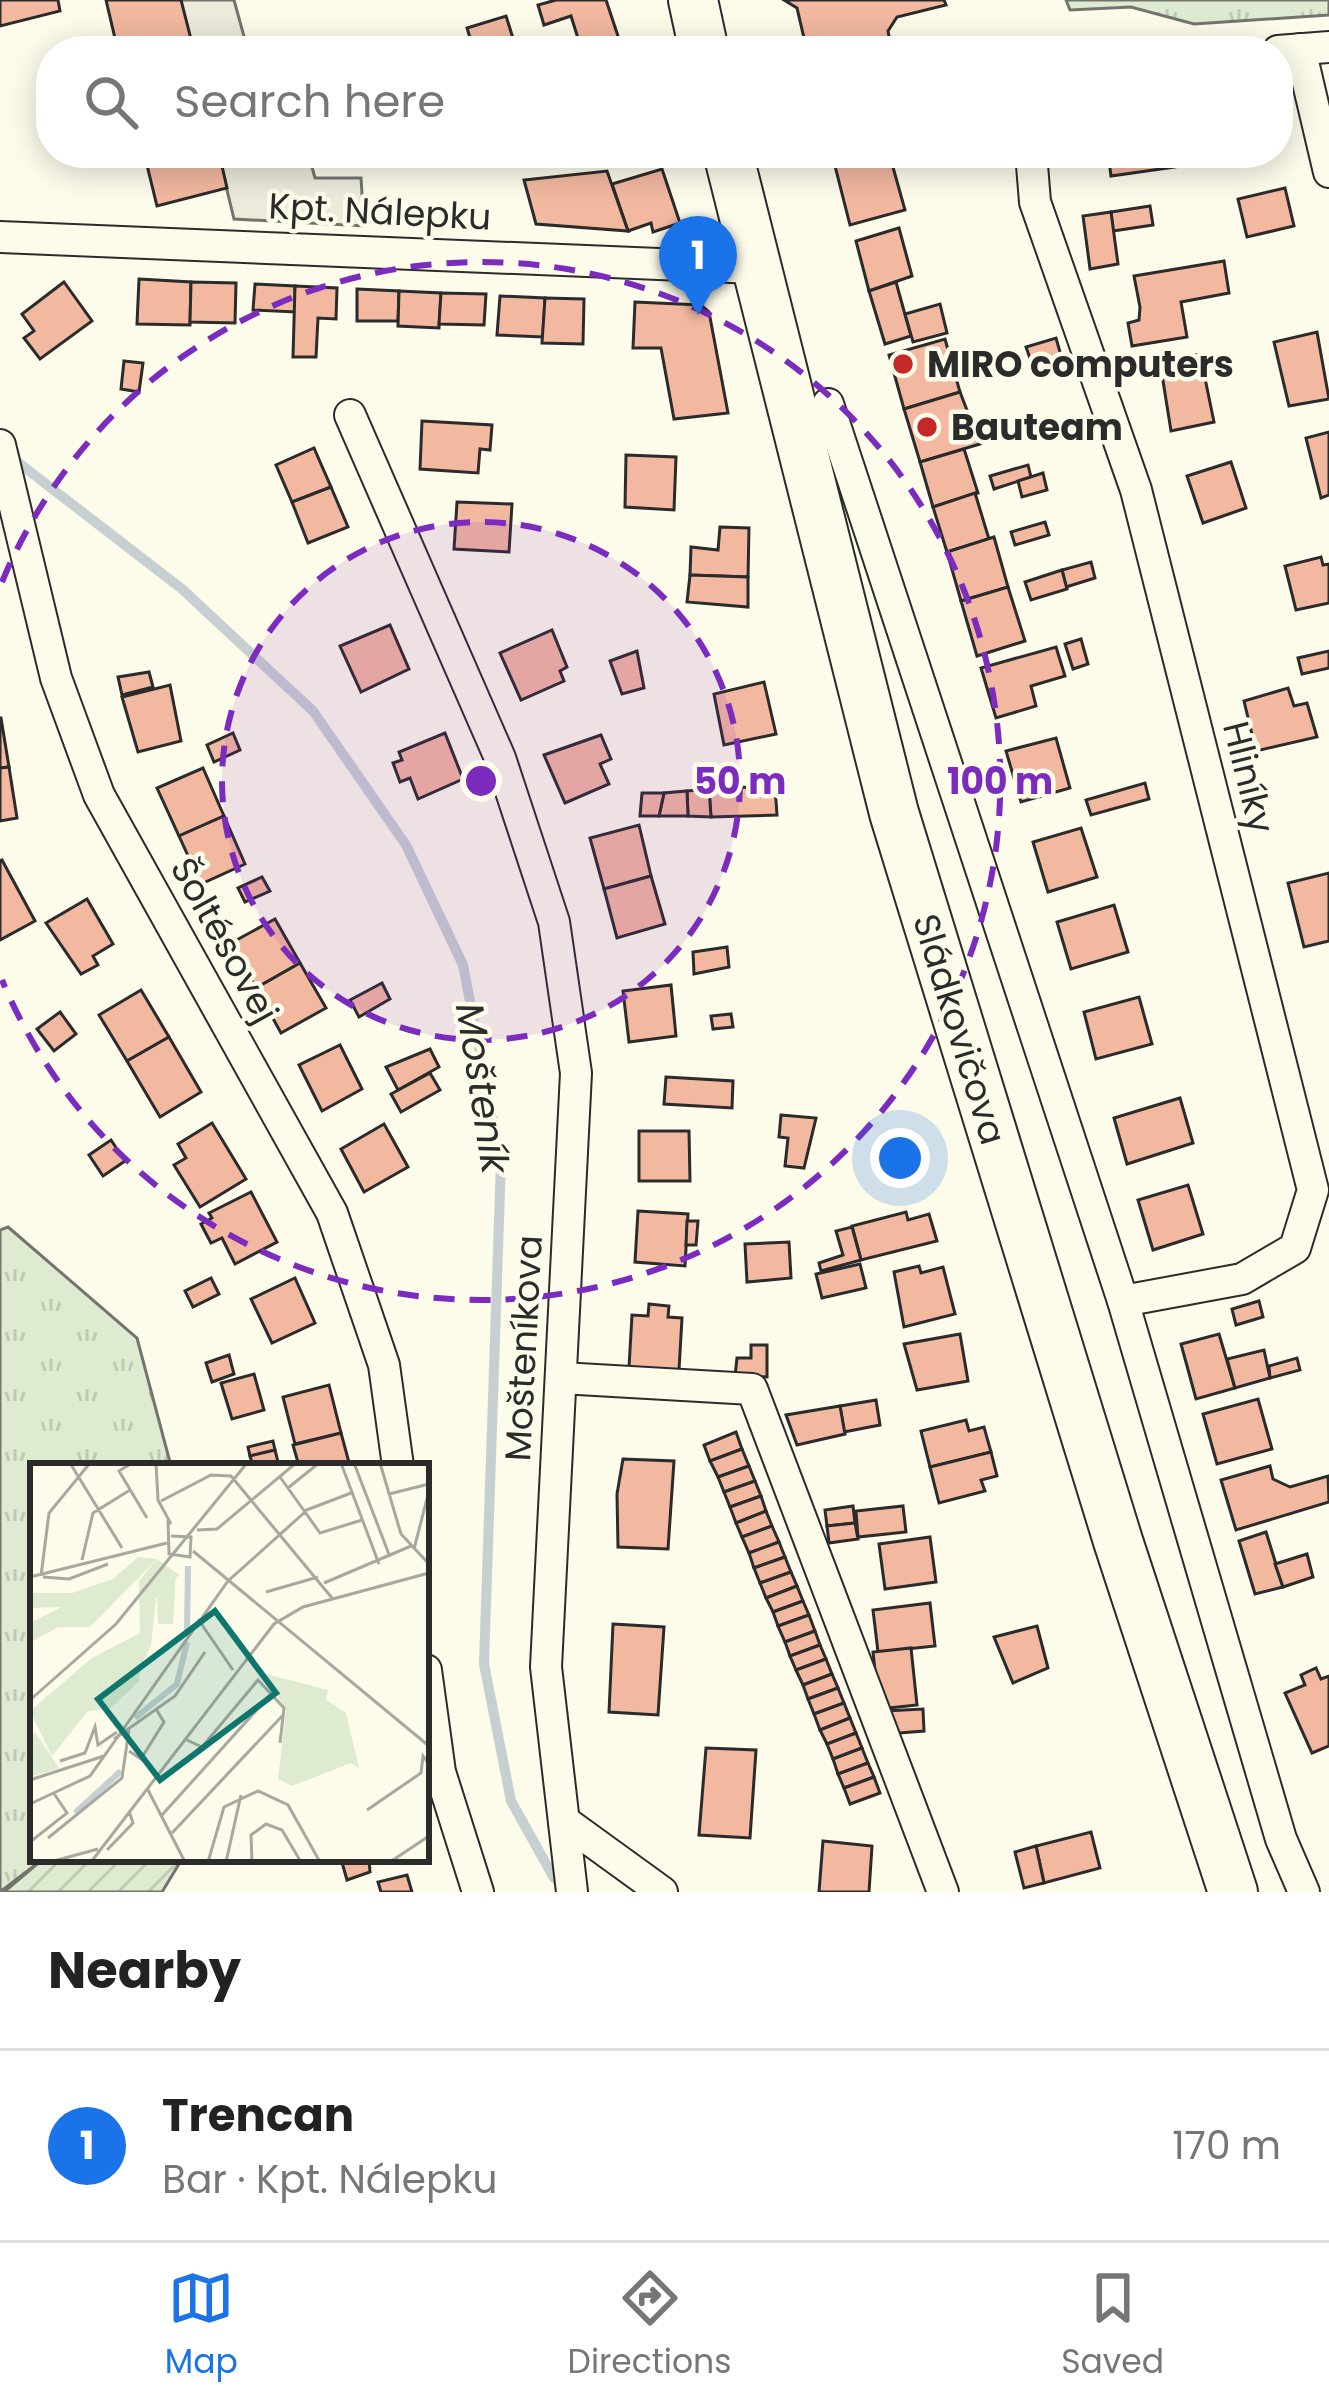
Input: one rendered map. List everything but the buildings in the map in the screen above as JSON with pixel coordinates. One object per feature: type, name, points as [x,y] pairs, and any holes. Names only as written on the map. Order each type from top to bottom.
[{"type":"main road","points":[[693,0],[701,36]]},
{"type":"main road","name":"Sládkovičova","points":[[732,168],[755,268],[809,397],[894,813],[1118,1541],[1233,1892]]},
{"type":"street","points":[[1302,49],[1329,172]]},
{"type":"street","name":"Hliníky","points":[[1032,168],[1035,202],[1136,490],[1313,1190],[1295,1248],[1242,1279],[1123,1301]]},
{"type":"street","name":"Kpt. Nálepku","points":[[0,237],[755,268]]},
{"type":"street","name":"Sládkovičova","points":[[809,397],[1123,1301],[1281,1839],[1304,1892]]},
{"type":"street","name":"Mošteníkova","points":[[350,415],[500,758],[554,922],[576,1073],[546,1667],[570,1880]]},
{"type":"street","name":"Šoltésovej","points":[[3,458],[56,678],[99,795],[332,1213],[384,1365],[398,1463]]},
{"type":"street","points":[[561,1378],[752,1389],[943,1892]]},
{"type":"street","points":[[429,1692],[440,1772],[478,1892]]},
{"type":"street","points":[[564,1821],[662,1892]]},
{"type":"green space","points":[[1066,0],[1329,0],[1329,15],[1194,24],[1131,7],[1070,10]]},
{"type":"green space","points":[[8,1227],[137,1338],[170,1463],[30,1463],[30,1862],[39,1862],[0,1892],[0,1230]]},
{"type":"green space","points":[[39,1862],[180,1862],[162,1892],[4,1892]]},
{"type":"shaded area","points":[[180,0],[234,0],[244,36],[189,36]]},
{"type":"shaded area","points":[[222,168],[312,168],[315,178],[361,178],[364,226],[234,219]]},
{"type":"waterway","name":"Mošteník","points":[[11,457],[182,589],[313,711],[406,845],[463,965],[501,1161],[484,1664],[511,1801],[554,1878],[567,1887]]},
{"type":"place","name":"Trencan","points":[[698,315]]},
{"type":"place","name":"MIRO computers","points":[[903,364]]},
{"type":"place","name":"Bauteam","points":[[927,427]]}]
